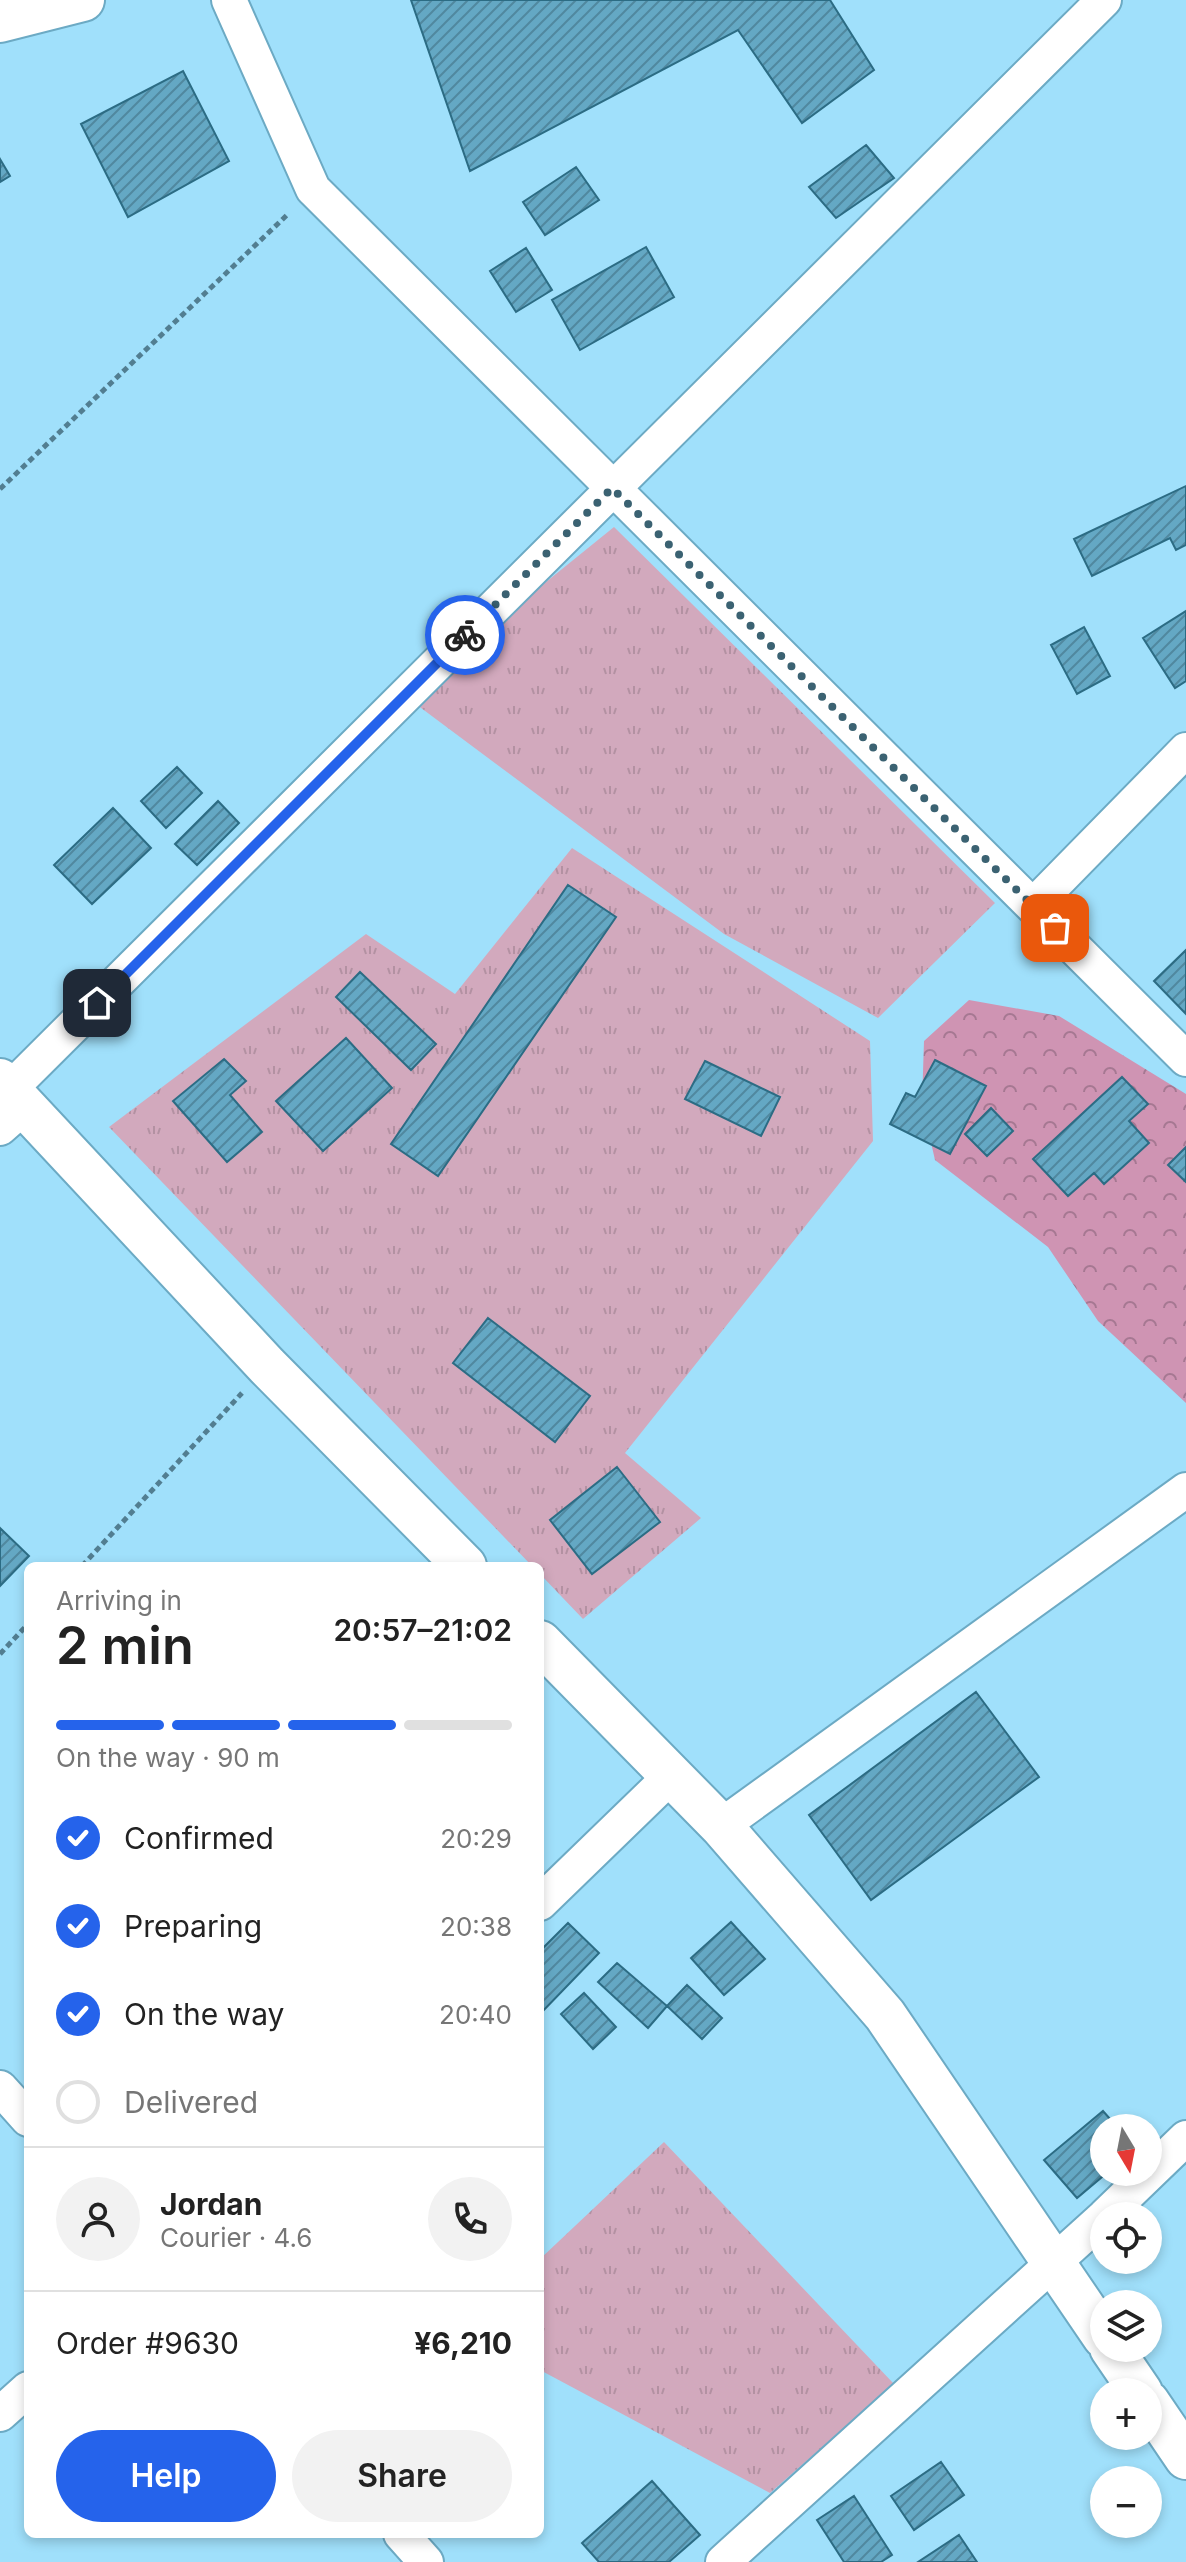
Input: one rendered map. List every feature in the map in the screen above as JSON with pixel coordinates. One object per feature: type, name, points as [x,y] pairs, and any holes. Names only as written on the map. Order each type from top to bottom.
[{"type":"street","points":[[0,21],[83,0]]},
{"type":"street","points":[[229,0],[313,189],[1186,1059]]},
{"type":"street","points":[[461,1562],[8,1101],[612,488],[1104,0]]},
{"type":"street","points":[[1033,906],[1186,750]]},
{"type":"street","points":[[721,1826],[1186,1490]]},
{"type":"street","points":[[544,1646],[721,1826],[885,2015],[1090,2317]]},
{"type":"street","points":[[544,1899],[672,1775]]},
{"type":"street","points":[[0,2088],[24,2115]]},
{"type":"street","points":[[1119,2202],[1186,2138]]},
{"type":"street","points":[[723,2562],[1090,2230]]},
{"type":"street","points":[[0,2414],[24,2393]]},
{"type":"street","points":[[1162,2423],[1186,2458]]},
{"type":"street","points":[[405,2538],[426,2562]]},
{"type":"path","points":[[0,489],[313,189]]},
{"type":"path","points":[[86,1562],[267,1366]]},
{"type":"path","points":[[0,1654],[24,1628]]},
{"type":"green space","points":[[614,527],[995,903],[878,1018],[724,934],[405,696]]},
{"type":"green space","points":[[572,848],[870,1041],[873,1141],[625,1453],[701,1518],[583,1619],[544,1578],[544,1562],[528,1562],[109,1127],[366,934],[455,994]]},
{"type":"green space","points":[[969,1000],[1059,1016],[1186,1094],[1186,1403],[1098,1321],[1048,1247],[935,1160],[922,1103],[924,1041]]},
{"type":"green space","points":[[664,2142],[894,2384],[770,2493],[544,2372],[544,2255]]},
{"type":"building","points":[[411,0],[830,0],[874,70],[802,123],[738,30],[470,171]]},
{"type":"building","points":[[183,71],[229,161],[128,217],[81,124]]},
{"type":"building","points":[[866,145],[894,178],[836,218],[809,187]]},
{"type":"building","points":[[0,159],[10,176],[0,182]]},
{"type":"building","points":[[576,167],[599,200],[545,235],[523,202]]},
{"type":"building","points":[[646,247],[674,297],[580,350],[552,300]]},
{"type":"building","points":[[526,248],[552,290],[516,312],[490,271]]},
{"type":"building","points":[[1186,486],[1186,545],[1176,550],[1170,538],[1092,576],[1074,539]]},
{"type":"building","points":[[1186,611],[1186,681],[1175,688],[1143,638]]},
{"type":"building","points":[[1084,627],[1110,676],[1077,694],[1051,645]]},
{"type":"building","points":[[177,767],[202,793],[166,828],[141,801]]},
{"type":"building","points":[[218,801],[239,823],[197,865],[175,844]]},
{"type":"building","points":[[113,808],[151,848],[92,904],[54,865]]},
{"type":"building","points":[[568,885],[616,917],[438,1176],[391,1144]]},
{"type":"building","points":[[1186,950],[1186,1014],[1154,981]]},
{"type":"building","points":[[360,972],[436,1044],[411,1070],[336,997]]},
{"type":"building","points":[[346,1038],[392,1088],[323,1151],[276,1101]]},
{"type":"building","points":[[224,1059],[246,1081],[230,1095],[262,1132],[227,1162],[173,1101]]},
{"type":"building","points":[[935,1060],[986,1086],[950,1154],[890,1124],[906,1093],[915,1097]]},
{"type":"building","points":[[705,1061],[780,1097],[761,1136],[685,1099]]},
{"type":"building","points":[[1122,1077],[1148,1104],[1129,1121],[1149,1143],[1104,1184],[1094,1173],[1068,1196],[1033,1159]]},
{"type":"building","points":[[991,1108],[1013,1131],[987,1156],[965,1134]]},
{"type":"building","points":[[1186,1147],[1186,1182],[1168,1165]]},
{"type":"building","points":[[488,1318],[590,1396],[555,1442],[453,1363]]},
{"type":"building","points":[[617,1467],[660,1522],[592,1574],[550,1520]]},
{"type":"building","points":[[0,1528],[29,1556],[0,1586]]},
{"type":"building","points":[[976,1692],[1039,1777],[871,1900],[809,1815]]},
{"type":"building","points":[[731,1922],[765,1959],[724,1995],[691,1958]]},
{"type":"building","points":[[568,1923],[599,1953],[544,2010],[544,1947]]},
{"type":"building","points":[[617,1963],[667,2006],[648,2028],[598,1982]]},
{"type":"building","points":[[687,1985],[722,2018],[702,2039],[667,2006]]},
{"type":"building","points":[[584,1993],[616,2027],[593,2049],[561,2014]]},
{"type":"building","points":[[1090,2122],[1091,2186],[1077,2198],[1044,2160]]},
{"type":"building","points":[[941,2462],[964,2495],[914,2530],[891,2496]]},
{"type":"building","points":[[652,2481],[700,2535],[669,2562],[599,2562],[582,2543]]},
{"type":"building","points":[[854,2496],[892,2555],[881,2562],[844,2562],[817,2520]]},
{"type":"building","points":[[959,2535],[977,2562],[918,2562]]},
{"type":"way so far","points":[[465,635],[612,488],[1055,928]]},
{"type":"route","points":[[97,1003],[465,635]]}]
